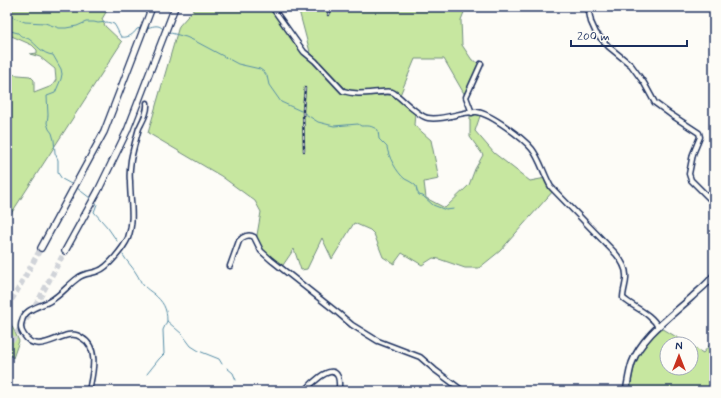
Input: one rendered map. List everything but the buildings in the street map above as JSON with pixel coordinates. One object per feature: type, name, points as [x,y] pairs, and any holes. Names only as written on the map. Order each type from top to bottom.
[{"type":"highway","points":[[41,248],[104,132],[152,7]]},
{"type":"highway","points":[[65,252],[98,191],[127,131],[175,7]]},
{"type":"main road","points":[[626,391],[634,358],[642,345],[658,327],[705,285],[714,275]]},
{"type":"street","points":[[272,7],[304,52],[315,61],[343,91],[358,94],[394,92],[417,112],[427,118],[437,119],[474,112],[484,114],[494,119],[519,137],[532,149],[551,187],[616,254],[624,265],[626,275],[623,298],[628,303],[653,319],[658,327]]},
{"type":"street","points":[[588,7],[591,22],[596,33],[631,65],[644,83],[655,103],[699,133],[700,137],[693,154],[689,174],[691,180],[714,203]]},
{"type":"street","points":[[474,112],[466,97],[481,64]]},
{"type":"street","points":[[89,391],[93,357],[92,349],[86,341],[81,337],[70,335],[46,343],[36,344],[24,336],[21,328],[21,322],[29,310],[51,301],[82,275],[102,270],[126,243],[132,218],[130,181],[132,157],[136,140],[147,110],[147,103]]},
{"type":"street","points":[[230,266],[239,241],[246,236],[252,236],[261,251],[271,260],[352,325],[378,341],[420,357],[463,391]]},
{"type":"street","points":[[305,391],[326,373],[334,372],[338,378],[339,391]]},
{"type":"green space","points":[[7,7],[109,7],[102,19],[105,26],[122,42],[7,220],[7,74],[30,76],[34,80],[34,93],[52,86],[56,80],[55,69],[40,57],[30,54],[37,53],[37,50],[32,45],[7,34]]},
{"type":"green space","points":[[196,7],[270,7],[284,29],[290,34],[300,51],[316,65],[340,91],[353,96],[392,95],[415,113],[414,125],[431,140],[439,179],[424,182],[426,198],[445,208],[469,185],[475,169],[483,155],[470,137],[470,113],[481,113],[475,131],[494,153],[530,181],[546,178],[554,190],[500,251],[479,268],[465,268],[433,258],[422,265],[402,253],[394,264],[383,257],[374,234],[370,230],[354,223],[332,259],[322,238],[307,269],[301,270],[294,249],[281,268],[261,251],[256,241],[261,212],[255,201],[221,176],[148,133],[179,26]]},
{"type":"green space","points":[[298,7],[466,7],[461,20],[462,45],[472,60],[481,64],[466,97],[444,59],[415,59],[400,95],[384,89],[360,92],[351,91],[345,88],[310,52]]},
{"type":"green space","points":[[7,316],[19,341],[13,358],[7,350]]},
{"type":"green space","points":[[660,327],[675,336],[659,336],[659,376],[699,376],[699,351],[703,353],[714,340],[714,391],[630,391],[634,368],[644,347]]},
{"type":"waterway","points":[[7,15],[25,22],[45,23],[59,28],[77,26],[86,22],[107,22],[114,24],[121,37],[130,36],[137,29],[141,28]]},
{"type":"waterway","points":[[146,28],[159,26],[163,29]]},
{"type":"waterway","points":[[7,30],[18,33],[29,39],[43,51],[53,55],[61,69],[61,79],[55,93],[47,96],[47,123],[54,140],[55,153],[58,160],[58,173],[62,179],[73,185]]},
{"type":"waterway","points":[[167,32],[195,41],[238,64],[260,69],[267,76],[269,85],[281,102],[301,111]]},
{"type":"waterway","points":[[304,113],[318,122],[334,126],[358,124],[378,130],[379,139],[387,147],[396,169],[405,179],[416,186],[419,195],[423,196],[433,205],[446,210],[454,209]]},
{"type":"waterway","points":[[77,188],[90,198]]},
{"type":"waterway","points":[[94,202],[97,204],[94,212],[117,241]]},
{"type":"waterway","points":[[123,255],[146,288],[162,303],[166,312],[167,321],[182,334],[191,346],[219,359],[222,364]]},
{"type":"waterway","points":[[147,374],[164,354],[163,330],[167,321]]},
{"type":"waterway","points":[[227,368],[233,373],[236,380]]},
{"type":"tunnel","points":[[7,307],[41,248]]},
{"type":"tunnel","points":[[7,348],[37,303],[65,251]]},
{"type":"railway","points":[[328,15],[330,7]]},
{"type":"railway","points":[[304,151],[303,110],[305,88]]}]
